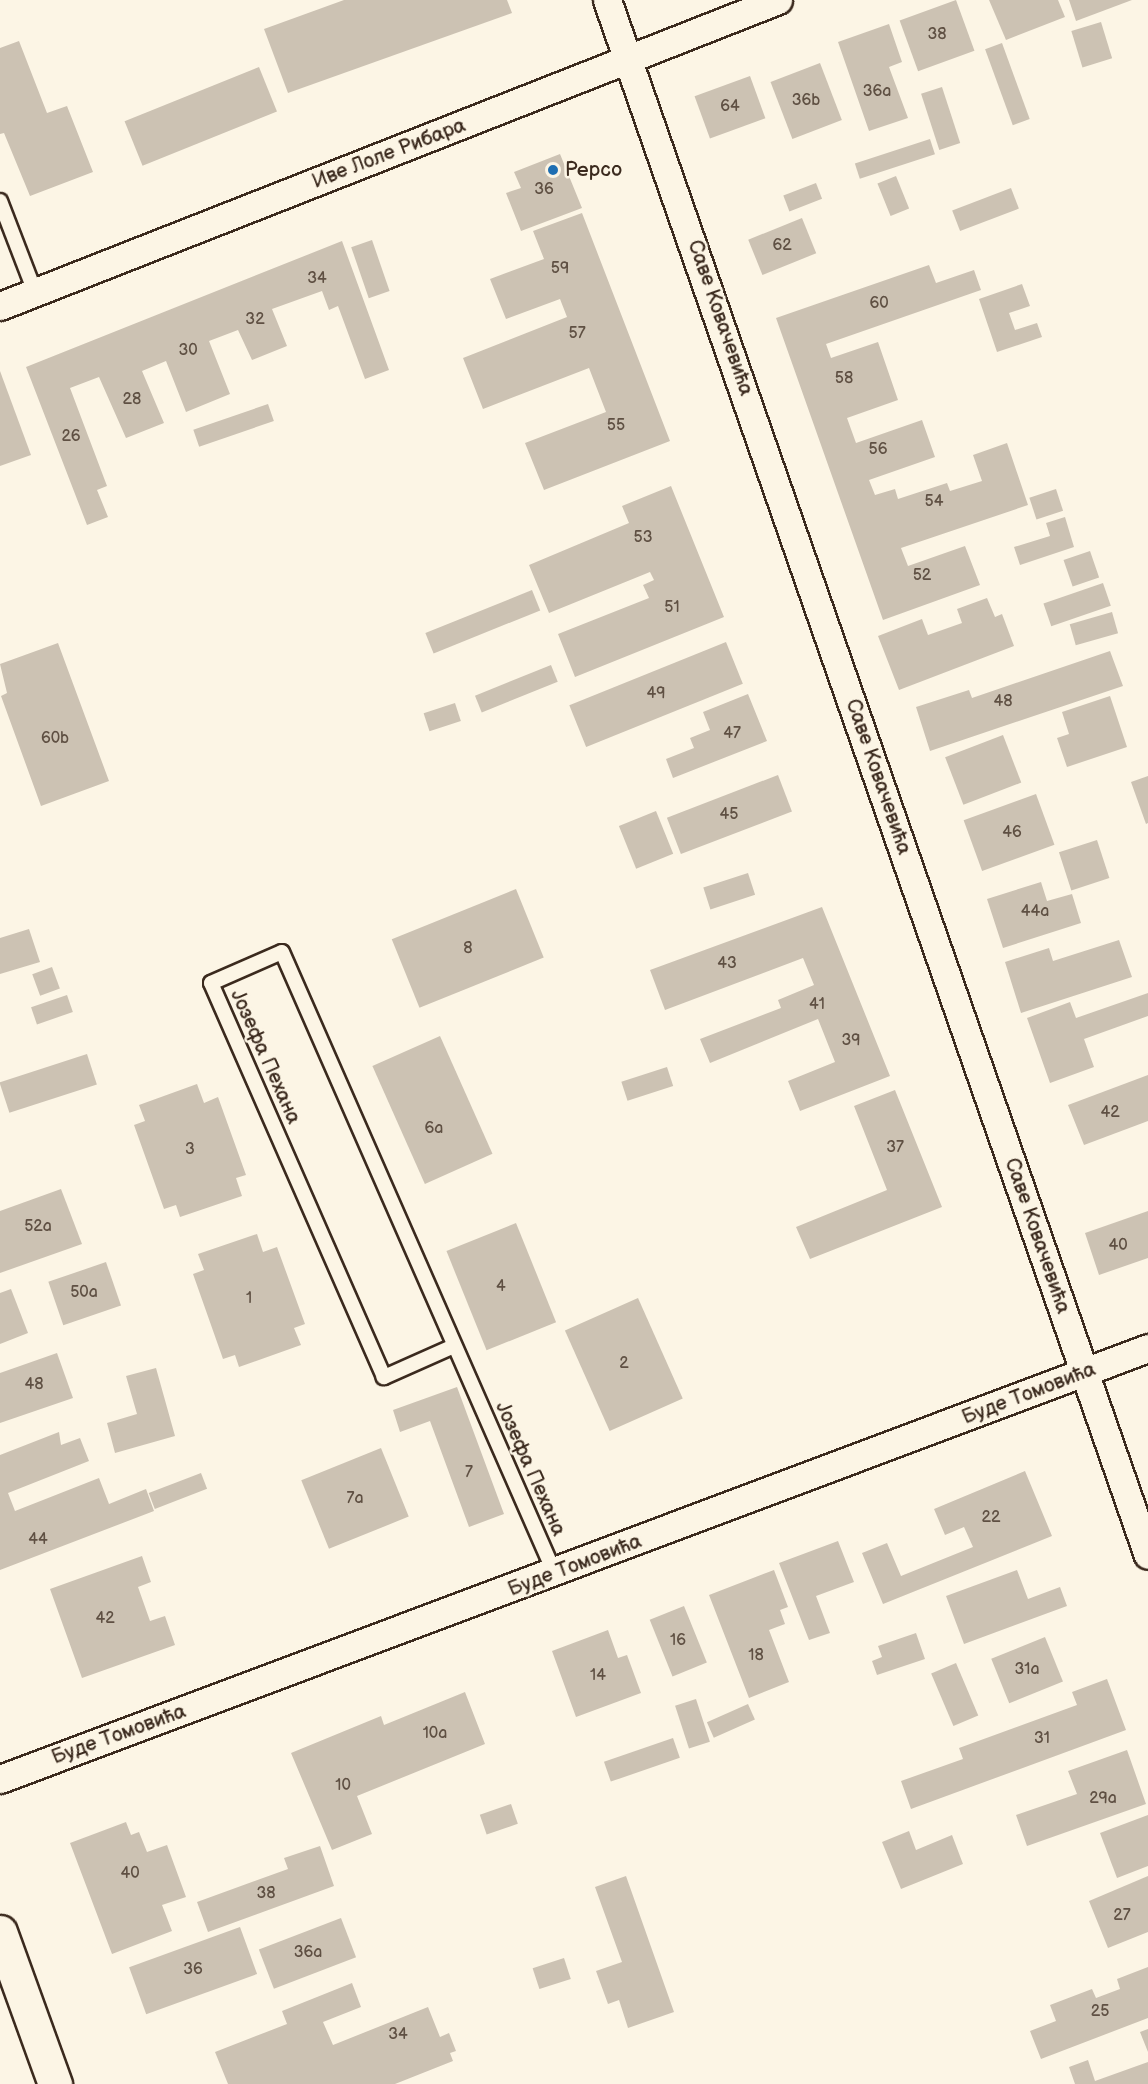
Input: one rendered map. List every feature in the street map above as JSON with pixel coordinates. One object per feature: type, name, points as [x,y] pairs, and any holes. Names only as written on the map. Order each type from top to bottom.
[{"type":"street","name":"Саве Ковачевића","points":[[607,0],[630,60],[1148,1554]]},
{"type":"street","name":"Иве Лоле Рибара","points":[[0,306],[778,0]]},
{"type":"street","name":"Буде Томовића","points":[[0,1779],[555,1574],[1148,1348]]},
{"type":"street","points":[[0,1932],[55,2084]]},
{"type":"lane","points":[[0,201],[34,292]]},
{"type":"lane","name":"Јозефа Пехана","points":[[454,1346],[384,1377],[211,982],[282,952],[555,1574]]},
{"type":"building","points":[[344,0],[507,0],[512,13],[288,93],[264,29]]},
{"type":"building","points":[[956,0],[974,51],[918,71],[900,21]]},
{"type":"building","points":[[989,0],[1058,0],[1065,17],[1006,40]]},
{"type":"building","points":[[1069,0],[1132,0],[1076,21]]},
{"type":"building","points":[[1101,22],[1112,58],[1082,67],[1071,31]]},
{"type":"building","points":[[889,24],[902,62],[889,67],[908,118],[869,131],[838,42]]},
{"type":"building","points":[[19,41],[47,113],[67,106],[93,172],[30,196],[4,133],[0,134],[0,48]]},
{"type":"building","points":[[1002,43],[1030,119],[1013,125],[985,49]]},
{"type":"building","points":[[820,63],[842,120],[792,139],[771,82]]},
{"type":"building","points":[[259,67],[277,112],[143,166],[125,121]]},
{"type":"building","points":[[750,76],[765,118],[710,138],[695,96]]},
{"type":"building","points":[[942,87],[960,143],[939,150],[921,94]]},
{"type":"building","points":[[930,139],[935,154],[860,179],[855,163]]},
{"type":"building","points":[[560,154],[582,208],[521,231],[506,193],[521,188],[514,172]]},
{"type":"building","points":[[896,176],[909,208],[891,216],[877,183]]},
{"type":"building","points":[[816,183],[822,199],[789,211],[783,196]]},
{"type":"building","points":[[1011,188],[1019,209],[960,231],[952,211]]},
{"type":"building","points":[[582,213],[670,441],[544,490],[525,443],[606,412],[589,368],[483,409],[463,358],[567,317],[560,299],[506,319],[490,279],[544,259],[533,231]]},
{"type":"building","points":[[802,218],[816,253],[762,275],[748,240]]},
{"type":"building","points":[[372,240],[390,291],[369,298],[351,247]]},
{"type":"building","points":[[342,241],[389,370],[365,379],[338,306],[329,310],[322,291],[272,309],[287,346],[252,360],[238,330],[209,341],[230,394],[186,412],[166,361],[142,371],[164,423],[126,438],[99,377],[70,388],[107,486],[97,490],[108,517],[87,525],[26,367]]},
{"type":"building","points":[[929,265],[936,283],[974,270],[981,290],[826,344],[831,358],[878,342],[898,400],[847,418],[856,443],[922,420],[935,457],[869,480],[875,495],[895,489],[898,499],[947,483],[950,491],[982,481],[973,455],[1007,443],[1028,505],[901,548],[908,566],[965,546],[980,585],[883,620],[776,318]]},
{"type":"building","points":[[1022,284],[1030,306],[1009,313],[1015,330],[1037,323],[1042,337],[997,352],[979,299]]},
{"type":"building","points":[[0,371],[31,455],[0,466]]},
{"type":"building","points":[[268,404],[274,421],[199,447],[193,430]]},
{"type":"building","points":[[671,486],[724,617],[575,677],[558,634],[649,598],[643,585],[654,580],[650,572],[549,613],[529,565],[629,523],[622,506]]},
{"type":"building","points":[[1056,489],[1063,511],[1036,520],[1029,498]]},
{"type":"building","points":[[1065,517],[1074,547],[1020,565],[1014,547],[1050,536],[1046,523]]},
{"type":"building","points":[[1090,551],[1099,577],[1073,587],[1064,560]]},
{"type":"building","points":[[1103,583],[1111,606],[1051,626],[1043,604]]},
{"type":"building","points":[[532,590],[540,610],[434,653],[425,633]]},
{"type":"building","points":[[987,598],[995,617],[1002,614],[1014,646],[899,690],[878,636],[922,619],[928,635],[962,623],[957,609]]},
{"type":"building","points":[[1112,612],[1118,633],[1076,645],[1070,624]]},
{"type":"building","points":[[726,642],[743,684],[586,747],[569,705]]},
{"type":"building","points":[[58,643],[109,781],[41,806],[1,696],[7,693],[0,664]]},
{"type":"building","points":[[1110,651],[1123,686],[930,751],[916,707],[969,690],[972,698]]},
{"type":"building","points":[[551,665],[558,682],[482,712],[475,696]]},
{"type":"building","points":[[748,694],[767,741],[673,778],[666,759],[694,748],[690,738],[710,730],[703,712]]},
{"type":"building","points":[[1110,696],[1127,747],[1067,767],[1057,738],[1069,734],[1062,712]]},
{"type":"building","points":[[455,703],[461,721],[429,731],[424,713]]},
{"type":"building","points":[[1003,735],[1021,783],[963,805],[945,757]]},
{"type":"building","points":[[778,775],[792,811],[681,854],[667,818]]},
{"type":"building","points":[[1148,776],[1148,823],[1146,824],[1131,782]]},
{"type":"building","points":[[1036,794],[1054,845],[982,871],[964,820]]},
{"type":"building","points":[[656,811],[673,854],[636,869],[619,826]]},
{"type":"building","points":[[1097,840],[1109,878],[1071,890],[1059,852]]},
{"type":"building","points":[[748,873],[755,895],[710,909],[703,888]]},
{"type":"building","points":[[1041,882],[1047,901],[1072,894],[1081,923],[1003,948],[987,899]]},
{"type":"building","points":[[516,889],[544,958],[419,1008],[392,939]]},
{"type":"building","points":[[822,907],[890,1076],[800,1111],[788,1081],[835,1062],[818,1019],[710,1063],[700,1039],[781,1008],[778,1000],[814,985],[803,958],[665,1010],[650,970]]},
{"type":"building","points":[[29,929],[40,962],[0,974],[0,938]]},
{"type":"building","points":[[1119,940],[1132,977],[1021,1013],[1005,962],[1049,948],[1053,961]]},
{"type":"building","points":[[52,967],[60,989],[40,996],[32,974]]},
{"type":"building","points":[[1148,993],[1148,1016],[1084,1039],[1094,1067],[1050,1083],[1027,1018],[1070,1002],[1076,1018]]},
{"type":"building","points":[[67,995],[73,1012],[37,1024],[31,1007]]},
{"type":"building","points":[[440,1036],[492,1154],[425,1184],[372,1066]]},
{"type":"building","points":[[87,1054],[97,1084],[9,1113],[0,1082]]},
{"type":"building","points":[[667,1067],[673,1086],[628,1101],[621,1082]]},
{"type":"building","points":[[1148,1075],[1148,1121],[1084,1145],[1068,1105]]},
{"type":"building","points":[[197,1084],[204,1103],[218,1097],[246,1175],[236,1178],[242,1196],[180,1217],[176,1205],[164,1209],[134,1125],[145,1121],[139,1105]]},
{"type":"building","points":[[895,1090],[942,1207],[810,1259],[796,1227],[887,1190],[854,1106]]},
{"type":"building","points":[[61,1189],[82,1244],[0,1273],[0,1211]]},
{"type":"building","points":[[1148,1211],[1148,1258],[1099,1275],[1085,1233]]},
{"type":"building","points":[[516,1223],[556,1322],[487,1350],[446,1251]]},
{"type":"building","points":[[257,1234],[263,1252],[277,1247],[305,1324],[294,1328],[301,1345],[239,1367],[235,1355],[223,1359],[193,1274],[204,1270],[198,1254]]},
{"type":"building","points":[[106,1262],[121,1305],[63,1325],[48,1282]]},
{"type":"building","points":[[11,1289],[28,1333],[0,1344],[0,1293]]},
{"type":"building","points":[[638,1298],[683,1398],[610,1431],[565,1331]]},
{"type":"building","points":[[57,1353],[73,1398],[0,1423],[0,1373]]},
{"type":"building","points":[[156,1368],[175,1436],[115,1453],[107,1423],[137,1414],[126,1376]]},
{"type":"building","points":[[457,1387],[504,1514],[469,1527],[430,1421],[400,1432],[393,1410]]},
{"type":"building","points":[[59,1432],[61,1445],[80,1438],[89,1461],[8,1493],[15,1511],[99,1478],[109,1504],[146,1489],[154,1511],[0,1570],[0,1455]]},
{"type":"building","points":[[381,1448],[409,1517],[329,1549],[301,1480]]},
{"type":"building","points":[[1025,1471],[1052,1536],[883,1604],[862,1553],[887,1543],[901,1576],[973,1547],[964,1527],[945,1535],[934,1509]]},
{"type":"building","points":[[201,1473],[207,1489],[155,1509],[149,1493]]},
{"type":"building","points":[[838,1541],[854,1582],[816,1596],[830,1633],[809,1640],[779,1563]]},
{"type":"building","points":[[142,1556],[151,1582],[138,1587],[150,1621],[165,1616],[175,1645],[82,1678],[50,1589]]},
{"type":"building","points":[[774,1570],[788,1607],[780,1610],[785,1624],[769,1630],[789,1682],[749,1698],[709,1595]]},
{"type":"building","points":[[1017,1570],[1028,1599],[1060,1587],[1067,1606],[964,1644],[946,1596]]},
{"type":"building","points":[[684,1606],[707,1663],[673,1676],[650,1620]]},
{"type":"building","points":[[608,1630],[618,1658],[627,1655],[641,1693],[576,1717],[552,1651]]},
{"type":"building","points":[[916,1633],[925,1659],[877,1675],[872,1661],[882,1657],[878,1646]]},
{"type":"building","points":[[1045,1637],[1063,1682],[1009,1703],[991,1659]]},
{"type":"building","points":[[956,1663],[978,1715],[953,1726],[931,1674]]},
{"type":"building","points":[[1107,1679],[1126,1730],[911,1809],[901,1781],[963,1759],[959,1748],[1077,1705],[1072,1692]]},
{"type":"building","points":[[465,1692],[485,1744],[357,1796],[372,1834],[332,1850],[291,1753],[381,1716],[384,1725]]},
{"type":"building","points":[[696,1699],[710,1742],[689,1749],[675,1706]]},
{"type":"building","points":[[748,1704],[755,1720],[714,1738],[707,1722]]},
{"type":"building","points":[[673,1738],[680,1758],[611,1782],[604,1762]]},
{"type":"building","points":[[1127,1750],[1146,1804],[1027,1846],[1016,1815],[1077,1794],[1068,1771]]},
{"type":"building","points":[[511,1804],[518,1824],[487,1835],[480,1815]]},
{"type":"building","points":[[1148,1815],[1148,1866],[1117,1878],[1100,1833]]},
{"type":"building","points":[[126,1822],[131,1835],[139,1832],[147,1852],[167,1845],[186,1897],[162,1905],[172,1931],[112,1954],[70,1843]]},
{"type":"building","points":[[909,1831],[916,1850],[952,1835],[963,1864],[901,1889],[882,1842]]},
{"type":"building","points":[[320,1846],[334,1886],[208,1932],[197,1902],[288,1869],[284,1858]]},
{"type":"building","points":[[626,1876],[674,2012],[628,2028],[619,2000],[608,2004],[596,1971],[622,1962],[595,1887]]},
{"type":"building","points":[[1148,1876],[1148,1932],[1108,1948],[1089,1901]]},
{"type":"building","points":[[341,1918],[356,1957],[274,1989],[259,1950]]},
{"type":"building","points":[[240,1927],[257,1974],[146,2014],[129,1967]]},
{"type":"building","points":[[564,1958],[571,1979],[539,1989],[533,1968]]},
{"type":"building","points":[[1148,1967],[1148,2018],[1041,2059],[1030,2031],[1056,2021],[1050,2005],[1092,1989],[1096,1998],[1120,1989],[1117,1979]]},
{"type":"building","points":[[352,1983],[361,2007],[323,2022],[333,2045],[428,2007],[440,2037],[449,2033],[456,2051],[450,2053],[453,2061],[395,2084],[228,2084],[215,2052],[287,2024],[282,2011]]},
{"type":"building","points":[[1148,2029],[1148,2052],[1140,2032]]},
{"type":"building","points":[[1088,2060],[1095,2081],[1148,2062],[1148,2084],[1075,2084],[1069,2067]]},
{"type":"place","name":"Pepco","points":[[553,170]]}]
